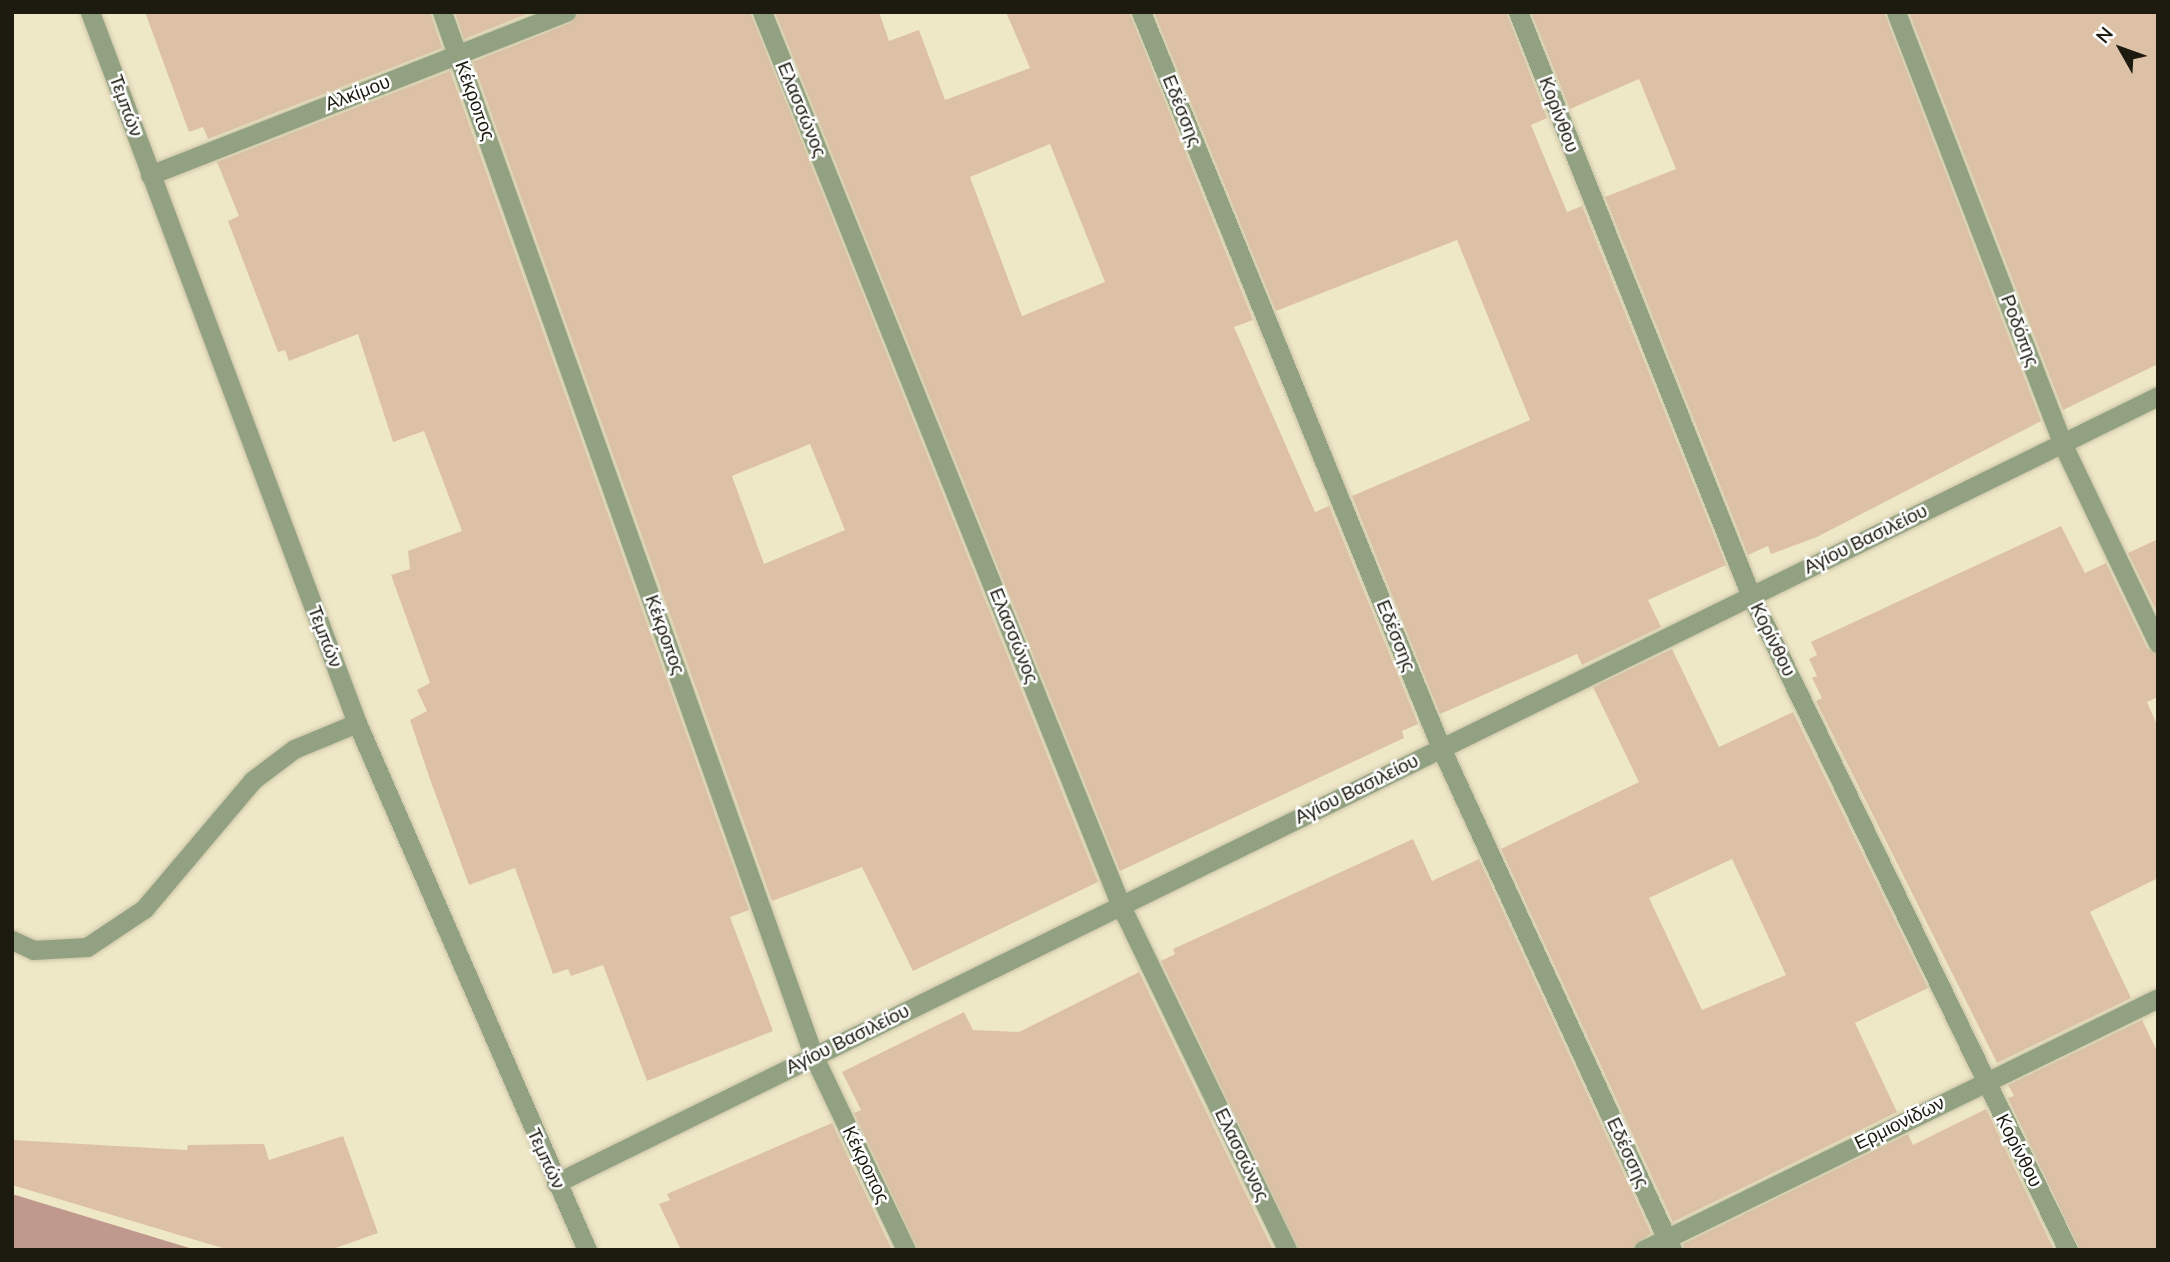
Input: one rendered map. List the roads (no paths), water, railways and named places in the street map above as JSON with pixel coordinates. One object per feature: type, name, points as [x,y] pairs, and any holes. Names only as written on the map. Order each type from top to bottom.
[{"type":"street","name":"Τεμπών","points":[[90,12],[357,723],[587,1250]]},
{"type":"street","name":"Κέκροπος","points":[[442,12],[814,1057],[906,1250]]},
{"type":"street","name":"Αλκίμου","points":[[150,175],[566,12]]},
{"type":"street","name":"Ελασσώνος","points":[[762,12],[1121,906],[1287,1250]]},
{"type":"street","name":"Εδέσσης","points":[[1141,12],[1441,748],[1669,1244]]},
{"type":"street","name":"Κορίνθου","points":[[1518,12],[1751,596],[1984,1083],[2068,1250]]},
{"type":"street","name":"Ροδόπης","points":[[1896,12],[2062,443],[2158,643]]},
{"type":"street","name":"Αγίου Βασιλείου","points":[[556,1183],[2158,396]]},
{"type":"street","points":[[12,940],[33,950],[87,947],[144,909],[253,780],[294,749],[357,723]]},
{"type":"street","name":"Ερμιονίδων","points":[[1643,1250],[1669,1244],[1984,1083],[2158,998]]}]
